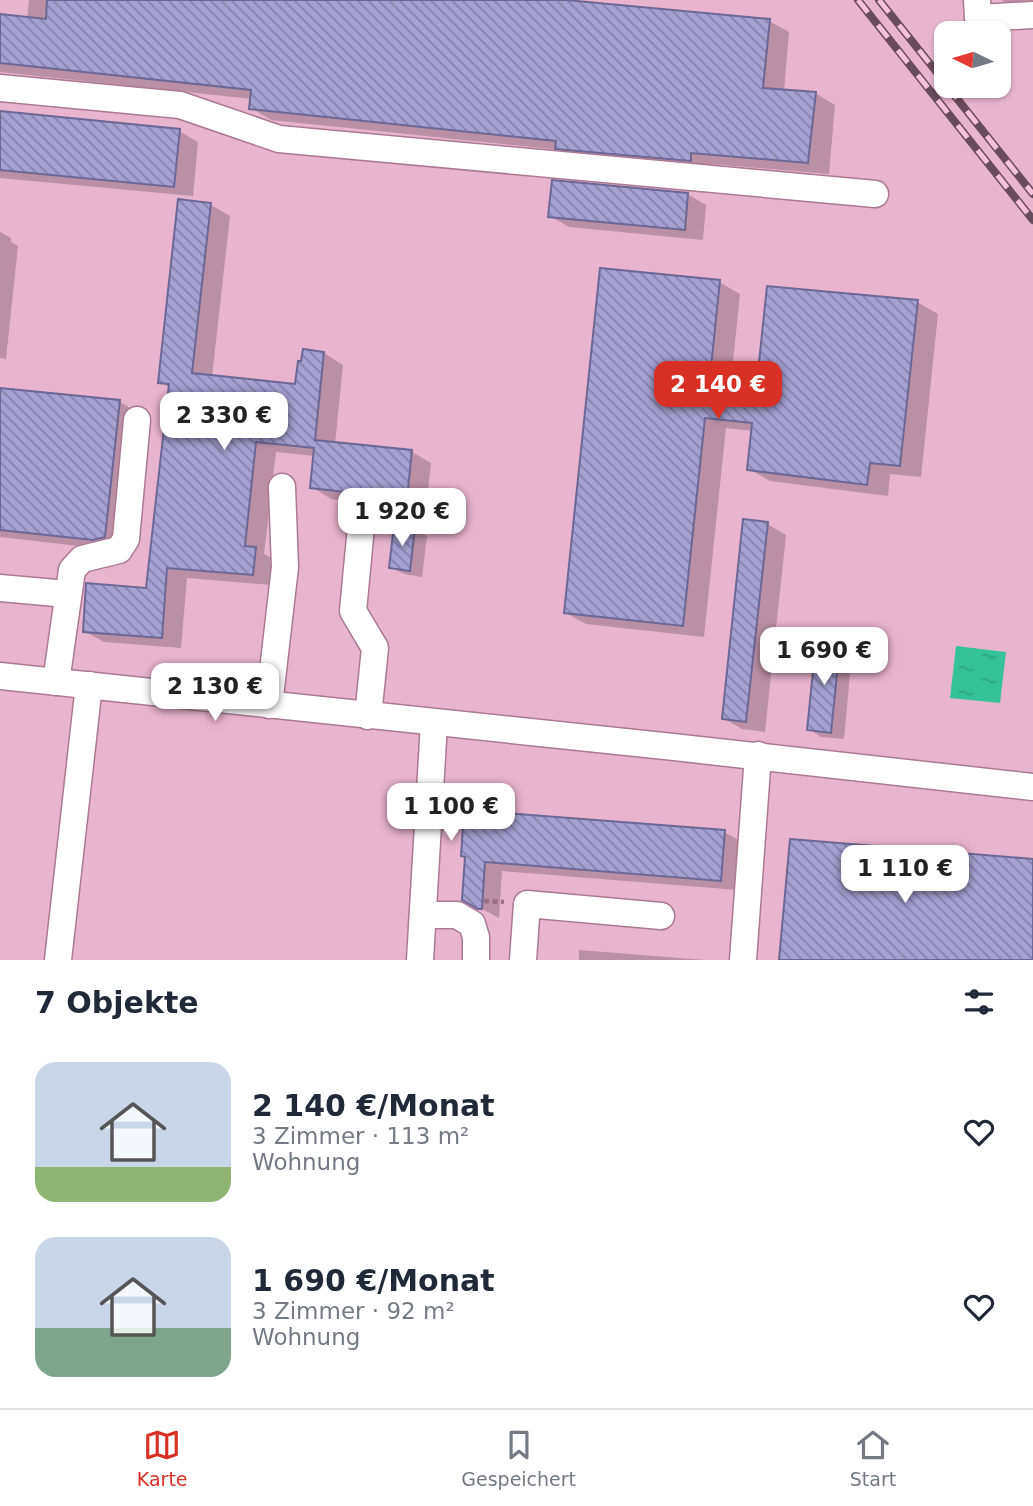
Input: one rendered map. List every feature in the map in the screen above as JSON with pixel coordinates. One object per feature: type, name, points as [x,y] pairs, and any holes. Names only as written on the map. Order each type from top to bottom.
[{"type":"street","points":[[977,0],[978,18],[1033,15]]},
{"type":"street","points":[[0,88],[180,105],[279,139],[875,194]]},
{"type":"street","points":[[56,682],[72,570],[82,559],[119,550],[126,539],[137,420]]},
{"type":"street","points":[[269,705],[285,567],[282,487]]},
{"type":"street","points":[[362,516],[353,611],[375,648],[368,716]]},
{"type":"street","points":[[0,588],[67,594]]},
{"type":"street","points":[[0,676],[758,755],[1033,787]]},
{"type":"street","points":[[58,960],[89,685]]},
{"type":"street","points":[[421,960],[434,723]]},
{"type":"street","points":[[743,960],[758,755]]},
{"type":"street","points":[[523,960],[527,904],[661,916]]},
{"type":"street","points":[[423,915],[457,915],[472,924],[476,937],[476,960]]},
{"type":"water","points":[[956,646],[1006,652],[1000,703],[950,698]]},
{"type":"building","points":[[47,0],[566,0],[770,19],[763,88],[816,92],[808,163],[691,153],[691,161],[555,149],[556,141],[249,109],[251,90],[0,63],[0,14],[46,19]]},
{"type":"building","points":[[0,111],[180,129],[174,187],[0,170]]},
{"type":"building","points":[[552,180],[688,193],[685,230],[548,217]]},
{"type":"building","points":[[178,199],[211,203],[192,373],[295,384],[298,361],[301,361],[303,349],[324,352],[315,440],[412,450],[407,499],[310,488],[314,448],[256,442],[245,546],[256,547],[253,575],[167,568],[162,638],[83,632],[86,583],[146,588],[169,384],[158,383]]},
{"type":"building","points":[[600,268],[720,280],[709,387],[756,391],[767,286],[918,300],[900,466],[870,463],[867,485],[747,470],[752,423],[705,418],[683,626],[564,613]]},
{"type":"building","points":[[0,388],[120,400],[105,537],[93,540],[0,530]]},
{"type":"building","points":[[743,519],[768,522],[746,722],[722,719]]},
{"type":"building","points":[[394,525],[415,527],[410,571],[389,568]]},
{"type":"building","points":[[816,642],[840,644],[831,733],[807,730]]},
{"type":"building","points":[[464,810],[725,830],[721,881],[485,862],[482,909],[478,909],[462,900]]},
{"type":"building","points":[[790,839],[1033,859],[1033,960],[779,960]]},
{"type":"railway","points":[[858,0],[1033,220]]},
{"type":"railway","points":[[879,0],[934,69]]},
{"type":"railway","points":[[957,98],[1033,194]]}]
